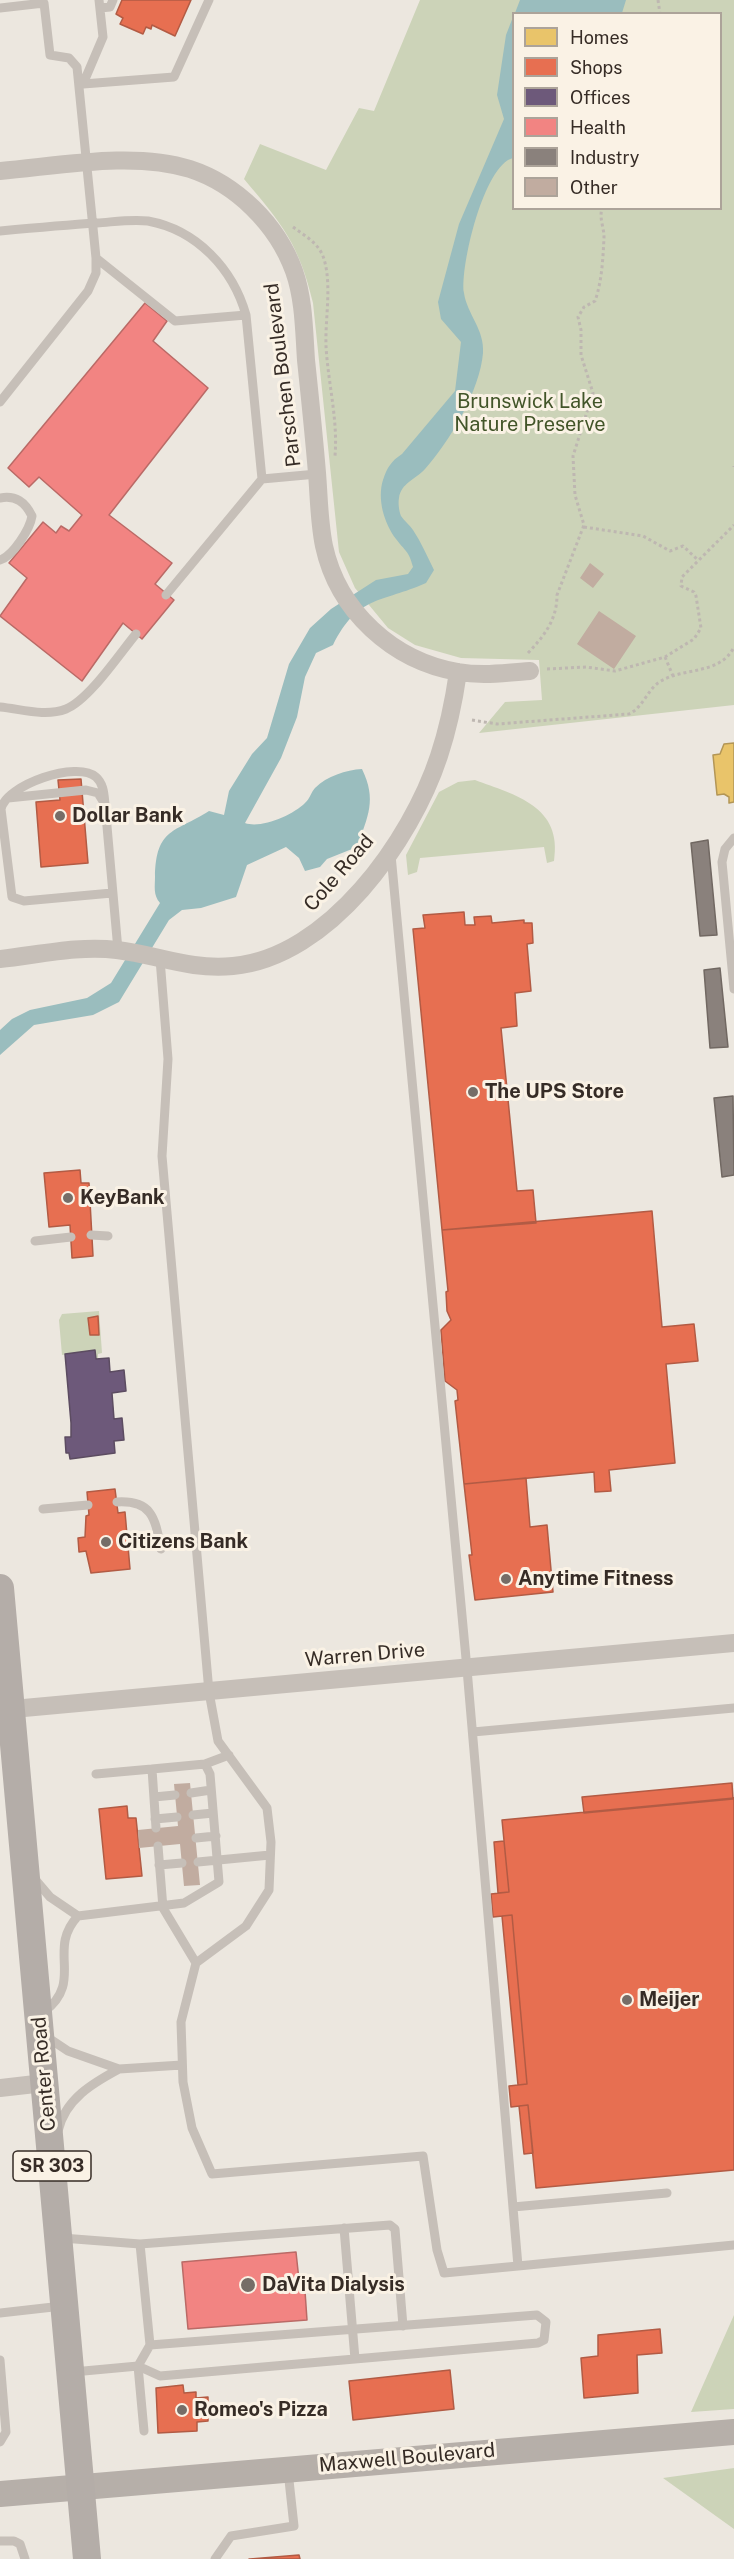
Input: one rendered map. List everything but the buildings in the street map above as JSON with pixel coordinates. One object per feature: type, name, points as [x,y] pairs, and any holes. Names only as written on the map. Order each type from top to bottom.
[{"type":"main road","name":"Center Road","points":[[0,1588],[6,1710],[25,1866],[87,2559]]},
{"type":"street","name":"Parschen Boulevard","points":[[0,171],[143,161],[188,168],[229,188],[266,223],[288,257],[297,285],[324,546],[336,581],[355,611],[377,634],[402,652],[423,663],[458,672],[488,674],[526,665]]},
{"type":"street","name":"Cole Road","points":[[0,959],[89,948],[123,951],[204,967],[235,966],[265,959],[294,947],[320,931],[344,908],[391,849],[421,797],[439,757],[458,672]]},
{"type":"street","name":"Warren Drive","points":[[6,1710],[734,1643]]},
{"type":"street","points":[[0,2088],[44,2083]]},
{"type":"street","name":"Maxwell Boulevard","points":[[0,2494],[734,2432]]},
{"type":"lane","points":[[82,85],[102,38],[100,4],[110,7],[113,0]]},
{"type":"lane","points":[[82,85],[174,77],[209,0]]},
{"type":"lane","points":[[0,8],[44,3],[50,55],[69,58],[77,67],[82,85],[86,164],[96,258],[96,273],[88,291],[0,402]]},
{"type":"lane","points":[[0,231],[146,221],[187,236],[207,250],[224,268],[238,290],[246,315],[262,479],[166,595]]},
{"type":"lane","points":[[96,258],[176,321],[246,315]]},
{"type":"lane","points":[[262,479],[317,474]]},
{"type":"lane","points":[[0,498],[10,496],[20,500],[32,516],[31,523],[11,552],[0,560]]},
{"type":"lane","points":[[0,707],[46,712],[66,709],[86,694],[136,634]]},
{"type":"lane","points":[[2,798],[44,777],[75,771],[88,772],[101,783],[105,804],[112,893],[123,951]]},
{"type":"lane","points":[[2,798],[86,790],[98,793],[105,804]]},
{"type":"lane","points":[[2,798],[1,809],[12,897],[24,901],[112,893]]},
{"type":"lane","points":[[734,838],[725,849],[723,862],[729,889],[734,989]]},
{"type":"lane","points":[[391,849],[473,1732],[518,2266]]},
{"type":"lane","points":[[154,958],[168,1059],[162,1156],[209,1692],[218,1741],[267,1808],[270,1855],[269,1890],[246,1926],[196,1963],[181,2022],[182,2065],[192,2128],[212,2174],[423,2156],[437,2250],[444,2273],[734,2245]]},
{"type":"lane","points":[[91,1235],[108,1236]]},
{"type":"lane","points":[[35,1240],[70,1237]]},
{"type":"lane","points":[[117,1502],[138,1503],[145,1507],[156,1524],[161,1549]]},
{"type":"lane","points":[[43,1509],[88,1505]]},
{"type":"lane","points":[[473,1732],[734,1708]]},
{"type":"lane","points":[[96,1774],[205,1764],[229,1755]]},
{"type":"lane","points":[[25,1866],[50,1897],[78,1916],[184,1904],[219,1882],[211,1790],[205,1764]]},
{"type":"lane","points":[[152,1768],[156,1824],[177,1817]]},
{"type":"lane","points":[[191,1793],[211,1790]]},
{"type":"lane","points":[[154,1797],[175,1795]]},
{"type":"lane","points":[[193,1815],[213,1813]]},
{"type":"lane","points":[[196,1839],[216,1836]]},
{"type":"lane","points":[[158,1846],[163,1908],[196,1963]]},
{"type":"lane","points":[[198,1862],[270,1855]]},
{"type":"lane","points":[[159,1865],[182,1863]]},
{"type":"lane","points":[[78,1916],[68,1927],[63,1944],[65,1986],[39,2024],[68,2051],[119,2069],[182,2065]]},
{"type":"lane","points":[[51,2160],[60,2122],[84,2089],[119,2069]]},
{"type":"lane","points":[[513,2207],[667,2193]]},
{"type":"lane","points":[[58,2238],[140,2244],[394,2226],[403,2326]]},
{"type":"lane","points":[[344,2228],[355,2359]]},
{"type":"lane","points":[[140,2244],[150,2345],[138,2366],[144,2432]]},
{"type":"lane","points":[[0,2313],[65,2306]]},
{"type":"lane","points":[[71,2372],[138,2366],[160,2376],[538,2343],[544,2340],[547,2334],[546,2322],[537,2315],[150,2345]]},
{"type":"lane","points":[[0,2360],[6,2433],[0,2442]]},
{"type":"lane","points":[[215,2559],[231,2536],[294,2526],[287,2468]]},
{"type":"lane","points":[[0,2541],[14,2541],[20,2544],[25,2559]]},
{"type":"path","points":[[526,665],[549,629],[557,606],[557,595],[584,527],[575,495],[573,456],[593,393],[581,354],[581,330],[578,317],[584,307],[595,300],[597,293],[604,236],[600,217],[602,210]]},
{"type":"path","points":[[293,227],[318,245],[324,260],[329,383],[336,436],[335,458]]},
{"type":"path","points":[[526,665],[586,667],[615,671],[665,657],[694,639],[701,628],[694,592],[681,586],[683,574],[734,525]]},
{"type":"path","points":[[584,527],[643,536],[670,551],[683,546],[698,560]]},
{"type":"path","points":[[472,720],[497,724],[629,714],[638,710],[658,682],[716,665],[728,658],[734,646]]},
{"type":"path","points":[[665,657],[673,676]]},
{"type":"green space","name":"Brunswick Lake Nature Preserve","points":[[420,0],[734,0],[734,705],[479,733],[505,702],[542,700],[539,660],[461,658],[415,645],[388,628],[355,588],[339,552],[313,303],[308,283],[288,236],[244,179],[260,144],[326,170],[359,108],[374,111]]},
{"type":"green space","points":[[475,780],[520,798],[544,815],[551,827],[555,842],[554,861],[547,863],[544,847],[420,858],[417,872],[408,875],[406,855],[439,792],[458,782]]},
{"type":"green space","points":[[99,1311],[102,1353],[98,1354],[98,1358],[96,1359],[95,1350],[62,1355],[59,1320],[62,1314]]},
{"type":"green space","points":[[734,2315],[734,2409],[691,2412]]},
{"type":"green space","points":[[734,2468],[734,2529],[663,2478]]},
{"type":"water","points":[[520,0],[626,0],[622,12],[515,12]]},
{"type":"water","points":[[512,20],[512,159],[502,165],[484,197],[470,240],[464,280],[466,301],[479,329],[483,345],[481,367],[470,399],[454,430],[425,469],[402,489],[399,498],[401,516],[412,528],[434,570],[426,583],[383,598],[362,609],[342,629],[333,645],[316,653],[305,677],[297,717],[281,758],[245,823],[259,824],[285,816],[300,808],[315,788],[325,780],[343,772],[362,769],[367,780],[370,799],[367,817],[357,847],[327,859],[320,867],[305,871],[299,858],[286,847],[247,865],[236,897],[201,908],[182,910],[169,920],[119,1002],[93,1015],[34,1025],[0,1055],[0,1030],[12,1019],[30,1010],[87,998],[111,983],[160,903],[155,894],[156,861],[164,840],[177,828],[209,811],[224,815],[229,791],[252,754],[267,738],[289,664],[310,628],[331,609],[376,580],[408,574],[413,567],[408,554],[392,533],[385,518],[381,503],[381,487],[390,465],[455,391],[461,342],[441,319],[438,302],[459,224],[504,119],[497,95],[506,35]]},
{"type":"place","name":"Dollar Bank","points":[[60,816]]},
{"type":"place","name":"The UPS Store","points":[[473,1092]]},
{"type":"place","name":"KeyBank","points":[[68,1198]]},
{"type":"place","name":"Citizens Bank","points":[[106,1542]]},
{"type":"place","name":"Anytime Fitness","points":[[506,1579]]},
{"type":"place","name":"Meijer","points":[[627,2000]]},
{"type":"place","name":"DaVita Dialysis","points":[[248,2285]]},
{"type":"place","name":"Romeo's Pizza","points":[[182,2410]]}]
